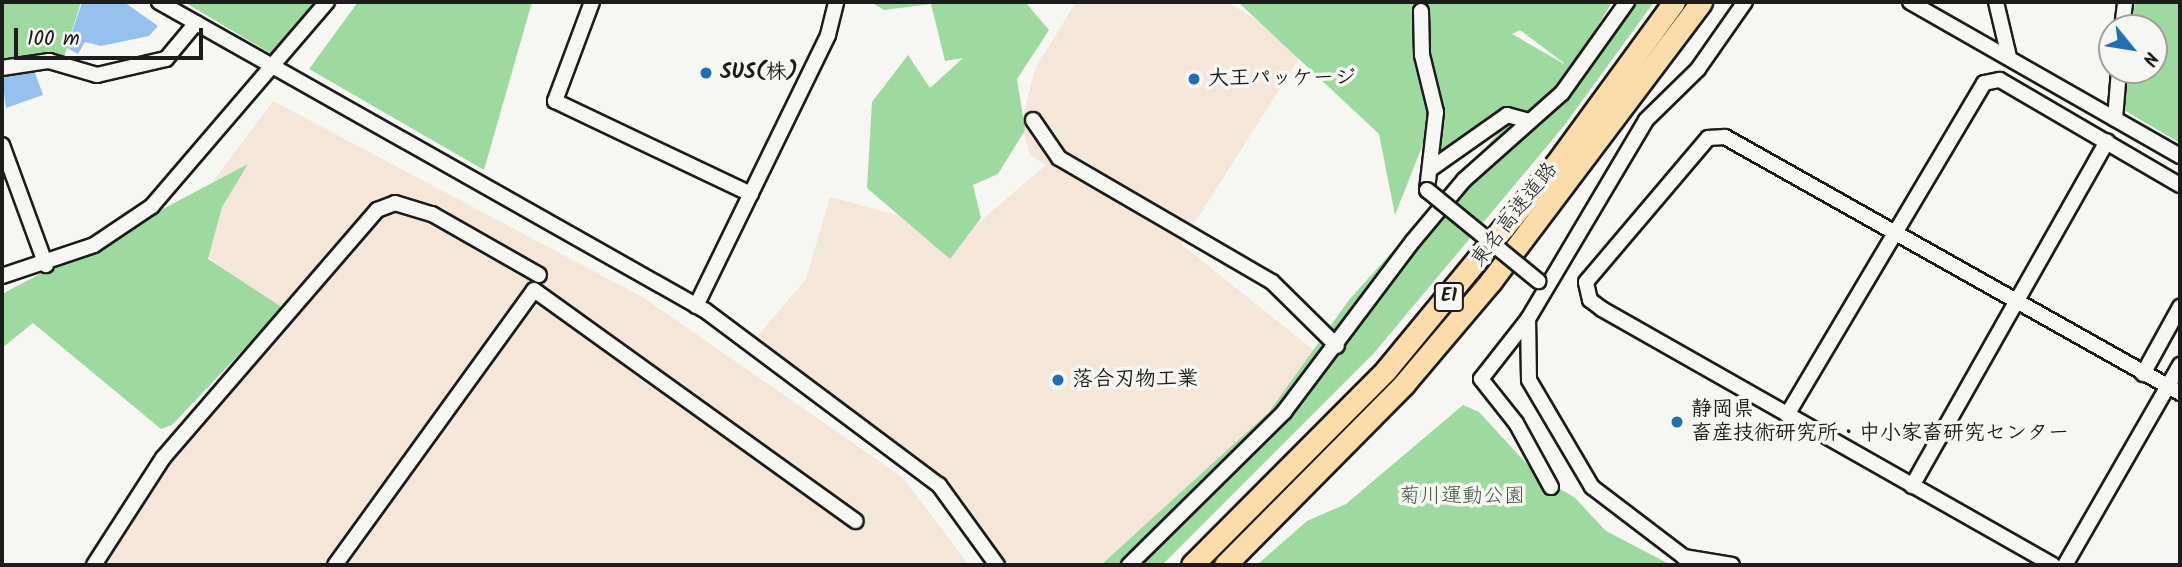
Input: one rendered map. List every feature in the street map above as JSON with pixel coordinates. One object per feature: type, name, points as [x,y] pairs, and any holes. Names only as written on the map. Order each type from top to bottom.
[{"type":"highway","name":"東名高速道路","points":[[1192,565],[1395,360],[1556,164],[1674,2]]},
{"type":"highway","name":"東名高速道路","points":[[1225,565],[1404,384],[1492,281],[1701,2]]},
{"type":"street","points":[[159,2],[696,306],[939,485],[997,565]]},
{"type":"street","points":[[2,276],[46,265],[117,233],[152,206],[275,68],[327,2]]},
{"type":"street","points":[[592,2],[555,102],[751,194]]},
{"type":"street","points":[[696,306],[828,35],[836,2]]},
{"type":"street","points":[[1129,565],[1284,412],[1464,180],[1569,85],[1627,2]]},
{"type":"street","points":[[1551,487],[1516,423],[1481,379],[1528,318],[1541,283],[1646,120],[1699,69],[1745,2]]},
{"type":"street","points":[[1910,2],[2180,156]]},
{"type":"street","points":[[1996,2],[2009,57]]},
{"type":"street","points":[[1421,10],[1422,55],[1436,112],[1432,168],[1427,190],[1541,283]]},
{"type":"street","points":[[2,68],[49,61],[97,75],[154,62],[166,59],[197,23]]},
{"type":"street","points":[[1787,415],[1984,83],[2000,80],[2180,185]]},
{"type":"street","points":[[2115,119],[2118,84]]},
{"type":"street","points":[[1432,168],[1507,116],[1530,121]]},
{"type":"street","points":[[1033,120],[1059,158],[1272,282],[1337,346]]},
{"type":"street","points":[[2053,565],[1602,309],[1590,300],[1586,282],[1708,138],[1742,144],[2143,374],[2174,389]]},
{"type":"street","points":[[1912,486],[2108,141]]},
{"type":"street","points":[[2,145],[46,265]]},
{"type":"street","points":[[94,565],[163,458],[377,210],[395,203],[432,214],[539,275]]},
{"type":"street","points":[[335,565],[534,290],[856,521]]},
{"type":"street","points":[[2143,374],[2180,307]]},
{"type":"street","points":[[1528,318],[1530,380],[1592,487],[1684,557],[1732,565]]},
{"type":"street","points":[[2065,565],[2174,389],[2180,365]]},
{"type":"shaded area","points":[[1076,2],[1227,2],[1305,49],[1181,244],[1321,356],[1267,424],[1120,565],[1006,565],[944,482],[756,338],[806,279],[830,197],[909,218],[953,245],[1046,165],[1030,155],[1021,124],[1035,69]]},
{"type":"shaded area","points":[[273,101],[644,298],[902,477],[969,565],[81,565],[172,430],[275,322],[179,227]]},
{"type":"green space","points":[[2,2],[81,2],[64,57],[2,65]]},
{"type":"green space","points":[[184,2],[315,2],[275,56]]},
{"type":"green space","points":[[358,2],[532,2],[484,170],[309,69]]},
{"type":"green space","points":[[871,2],[1059,2],[1027,4],[1049,30],[1017,79],[1025,130],[998,174],[973,185],[981,218],[950,259],[867,188],[872,102],[908,55],[930,88],[963,58],[945,61],[931,4],[884,10]]},
{"type":"green space","points":[[1238,2],[1612,2],[1572,69],[1534,107],[1544,101],[1607,33],[1614,2],[1654,2],[1563,127],[1374,353],[1162,565],[1101,565],[1269,412],[1349,300],[1504,127],[1528,111],[1507,115],[1442,163],[1435,114],[1395,215],[1379,134]],"holes":[[[1520,30],[1564,64],[1512,34]]]},
{"type":"green space","points":[[2135,2],[2180,2],[2180,143],[2122,109],[2125,84],[2168,84],[2168,14],[2134,14]]},
{"type":"green space","points":[[248,164],[222,207],[208,259],[283,308],[172,425],[161,429],[33,323],[2,348],[2,294]]},
{"type":"green space","name":"菊川運動公園","points":[[1463,405],[1479,412],[1539,477],[1574,497],[1606,531],[1671,565],[1257,565],[1307,521],[1346,504]]},
{"type":"water","points":[[82,2],[124,2],[158,26],[149,36],[101,46],[85,42],[78,54],[67,48]]},
{"type":"water","points":[[33,67],[43,95],[6,108],[2,76]]},
{"type":"place","name":"SUS(株)","points":[[706,73]]},
{"type":"place","name":"大王パッケージ","points":[[1194,79]]},
{"type":"place","name":"落合刃物工業","points":[[1058,380]]},
{"type":"place","name":"静岡県 畜産技術研究所・中小家畜研究センター","points":[[1677,422]]}]
